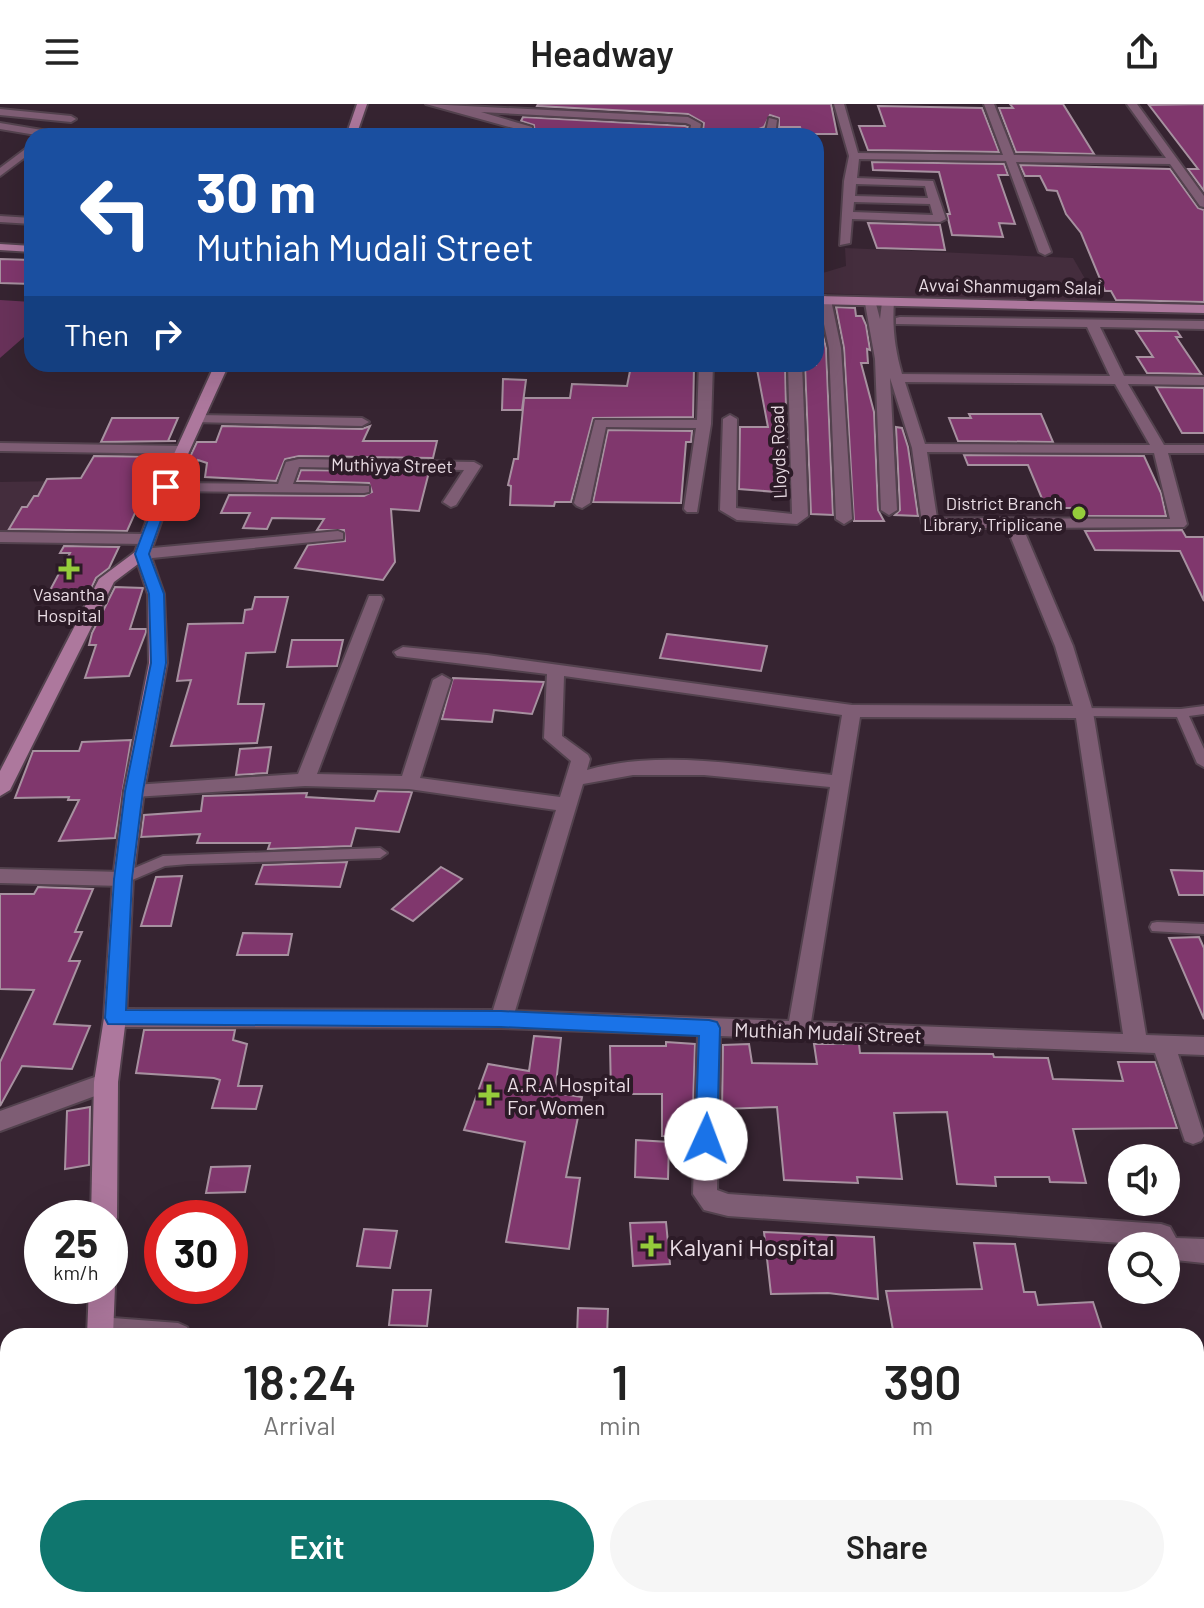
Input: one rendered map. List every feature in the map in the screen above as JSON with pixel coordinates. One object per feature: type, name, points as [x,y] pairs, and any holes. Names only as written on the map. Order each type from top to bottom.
[{"type":"main road","points":[[354,128],[362,104]]},
{"type":"main road","points":[[0,247],[24,248]]},
{"type":"main road","name":"Avvai Shanmugam Salai","points":[[824,300],[1200,309]]},
{"type":"main road","points":[[0,790],[107,579],[144,546],[166,487],[219,372]]},
{"type":"main road","points":[[104,1200],[106,1082],[115,1018],[123,879],[134,791],[158,663],[156,594],[144,546]]},
{"type":"main road","points":[[100,1328],[101,1304]]},
{"type":"street","points":[[431,104],[456,108],[688,120],[696,124],[695,128]]},
{"type":"street","points":[[839,104],[854,156],[844,243]]},
{"type":"street","points":[[989,104],[1045,252]]},
{"type":"street","points":[[1132,104],[1204,204]]},
{"type":"street","points":[[456,108],[526,128]]},
{"type":"street","points":[[0,112],[71,119]]},
{"type":"street","points":[[771,128],[772,120]]},
{"type":"street","points":[[0,126],[24,131]]},
{"type":"street","points":[[0,173],[24,154]]},
{"type":"street","points":[[854,156],[1172,161]]},
{"type":"street","points":[[846,215],[940,219],[929,183],[849,181]]},
{"type":"street","points":[[848,199],[935,201]]},
{"type":"street","points":[[0,219],[24,220]]},
{"type":"street","points":[[888,302],[885,321],[896,378],[919,448],[930,523],[1179,524],[1160,449],[1092,324]]},
{"type":"street","points":[[871,303],[882,359],[889,510]]},
{"type":"street","points":[[900,321],[1204,324],[1200,309]]},
{"type":"street","points":[[824,313],[835,348],[844,519]]},
{"type":"street","points":[[692,509],[704,424],[706,372]]},
{"type":"street","name":"Lloyds Road","points":[[730,419],[728,510],[737,515],[797,519],[800,516],[795,372]]},
{"type":"street","points":[[896,378],[1204,381]]},
{"type":"street","points":[[198,419],[362,422]]},
{"type":"street","points":[[582,503],[600,423],[704,424]]},
{"type":"street","points":[[0,447],[183,450]]},
{"type":"street","points":[[919,448],[1204,449]]},
{"type":"street","name":"Muthiyya Street","points":[[284,488],[291,465],[299,463],[474,466],[451,502]]},
{"type":"street","points":[[166,487],[364,489]]},
{"type":"street","points":[[1013,523],[1064,646],[1084,712],[1136,1043]]},
{"type":"street","points":[[0,537],[144,546],[338,536]]},
{"type":"street","points":[[305,780],[375,599]]},
{"type":"street","points":[[403,652],[852,711],[1084,712]]},
{"type":"street","points":[[501,1019],[581,759],[553,738],[556,670]]},
{"type":"street","points":[[409,783],[442,680]]},
{"type":"street","points":[[798,1031],[852,711]]},
{"type":"street","points":[[575,780],[609,769],[677,769],[840,782]]},
{"type":"street","points":[[134,791],[305,780],[409,783],[567,805]]},
{"type":"street","points":[[0,876],[123,879]]},
{"type":"street","name":"Muthiah Mudali Street","points":[[115,1018],[501,1019],[1204,1046]]},
{"type":"street","points":[[709,1028],[705,1194],[713,1202],[743,1207],[1161,1235],[1169,1249],[1204,1251]]},
{"type":"street","points":[[1164,1045],[1193,1134]]},
{"type":"street","points":[[0,1121],[106,1082]]},
{"type":"lane","points":[[1084,712],[1181,713],[1204,710]]},
{"type":"lane","points":[[1181,713],[1204,763]]},
{"type":"lane","points":[[123,879],[163,861],[380,853]]},
{"type":"lane","points":[[1157,927],[1204,929]]},
{"type":"shaded area","points":[[845,248],[1073,258],[1099,303],[824,293],[824,273],[846,266]]},
{"type":"shaded area","points":[[0,300],[24,302],[24,337],[0,358]]},
{"type":"shaded area","points":[[61,481],[33,535],[0,534],[0,482]]},
{"type":"building","points":[[831,104],[837,134],[824,134],[824,128],[779,127],[779,118],[770,115],[762,128],[703,128],[704,123],[688,114],[537,106]]},
{"type":"building","points":[[1010,104],[1063,104],[1094,154],[1016,152],[999,108],[1013,108]]},
{"type":"building","points":[[1204,104],[1204,191],[1188,169],[1198,169],[1149,105]]},
{"type":"building","points":[[878,106],[982,108],[999,152],[868,150],[859,126],[885,126]]},
{"type":"building","points":[[523,117],[688,127],[534,128],[534,125],[521,121]]},
{"type":"building","points":[[872,162],[1004,164],[1008,175],[998,175],[1015,224],[999,223],[1003,237],[952,235],[939,172],[873,170]]},
{"type":"building","points":[[1020,165],[1170,169],[1198,208],[1204,210],[1204,302],[1116,300],[1111,291],[1105,291],[1081,233],[1066,214],[1057,191],[1047,190],[1040,176],[1025,176]]},
{"type":"building","points":[[868,223],[940,225],[945,250],[877,248]]},
{"type":"building","points":[[0,259],[24,260],[24,284],[0,283]]},
{"type":"building","points":[[836,307],[855,308],[856,316],[862,316],[866,325],[870,350],[867,349],[868,363],[861,363],[874,412],[878,510],[884,521],[854,521],[844,348]]},
{"type":"building","points":[[1136,331],[1177,331],[1181,337],[1176,337],[1201,374],[1147,373],[1137,357],[1153,357]]},
{"type":"building","points":[[824,340],[833,515],[811,514],[805,372],[824,372]]},
{"type":"building","points":[[630,372],[694,372],[693,417],[593,418],[571,502],[555,502],[554,506],[510,505],[511,486],[508,485],[514,459],[518,459],[524,398],[570,398],[572,384],[627,386]]},
{"type":"building","points":[[758,372],[785,372],[788,493],[739,489],[740,427],[768,427]]},
{"type":"building","points":[[503,379],[526,380],[522,410],[502,410]]},
{"type":"building","points":[[1156,387],[1204,388],[1204,433],[1182,433]]},
{"type":"building","points":[[969,414],[1041,414],[1053,442],[958,441],[949,418],[971,418]]},
{"type":"building","points":[[112,418],[178,418],[168,441],[176,441],[101,442]]},
{"type":"building","points":[[222,426],[362,429],[370,426],[363,441],[437,441],[433,458],[299,456],[285,459],[276,481],[205,477],[207,463],[198,460],[192,476],[181,476],[197,442],[216,442]]},
{"type":"building","points":[[896,427],[902,428],[908,447],[918,516],[895,515],[900,510]]},
{"type":"building","points":[[608,430],[692,431],[691,442],[686,442],[681,503],[593,502]]},
{"type":"building","points":[[964,455],[1144,456],[1161,493],[1166,516],[1078,516],[1074,508],[1053,508],[1050,501],[1043,501],[1028,465],[968,465]]},
{"type":"building","points":[[94,456],[169,457],[161,475],[152,475],[127,531],[9,529],[22,507],[27,507],[34,496],[38,496],[47,479],[81,478]]},
{"type":"building","points":[[301,470],[429,472],[419,511],[391,509],[395,562],[383,580],[295,568],[308,545],[345,541],[344,530],[317,530],[324,519],[272,518],[267,529],[243,528],[250,513],[221,513],[229,495],[364,496],[372,492],[369,483],[297,481]]},
{"type":"building","points":[[1182,530],[1186,537],[1204,537],[1204,601],[1180,551],[1095,550],[1085,531]]},
{"type":"building","points":[[64,546],[119,547],[109,568],[96,578],[88,595],[48,594],[70,553],[60,553]]},
{"type":"building","points":[[115,587],[143,588],[130,629],[146,629],[146,632],[129,676],[85,678],[96,645],[89,645],[92,633]]},
{"type":"building","points":[[255,597],[288,597],[275,652],[246,653],[238,704],[264,704],[257,743],[171,746],[191,680],[177,681],[188,624],[243,623],[245,610],[252,609]]},
{"type":"building","points":[[667,634],[767,646],[761,671],[660,658]]},
{"type":"building","points":[[292,640],[343,640],[337,666],[287,667]]},
{"type":"building","points":[[453,678],[544,682],[532,714],[494,710],[492,722],[442,719]]},
{"type":"building","points":[[131,740],[115,838],[59,841],[79,800],[68,800],[69,797],[15,798],[33,751],[79,751],[82,742]]},
{"type":"building","points":[[271,747],[267,773],[236,775],[240,749]]},
{"type":"building","points":[[378,791],[412,792],[399,832],[356,828],[351,846],[268,849],[270,843],[197,843],[200,834],[141,837],[144,815],[201,811],[203,796],[307,793],[306,797],[374,801]]},
{"type":"building","points":[[347,862],[340,887],[256,884],[263,865]]},
{"type":"building","points":[[441,867],[462,879],[413,921],[392,909]]},
{"type":"building","points":[[1171,870],[1204,871],[1204,895],[1179,895]]},
{"type":"building","points":[[182,876],[171,926],[141,926],[156,877]]},
{"type":"building","points":[[38,887],[93,889],[75,932],[82,932],[69,961],[80,961],[54,1024],[90,1026],[72,1069],[22,1066],[0,1106],[0,1062],[34,990],[0,989],[0,894],[34,894]]},
{"type":"building","points":[[243,933],[292,934],[288,955],[237,955]]},
{"type":"building","points":[[1199,937],[1204,948],[1204,1019],[1169,938]]},
{"type":"building","points":[[144,1030],[235,1030],[233,1040],[247,1044],[238,1086],[262,1086],[256,1109],[212,1108],[220,1080],[214,1078],[136,1073]]},
{"type":"building","points":[[534,1036],[561,1038],[555,1093],[582,1097],[566,1177],[580,1178],[569,1249],[506,1242],[525,1142],[464,1130],[488,1064],[529,1071]]},
{"type":"building","points":[[666,1042],[695,1044],[692,1137],[662,1136],[662,1094],[611,1094],[610,1046],[666,1046]]},
{"type":"building","points":[[749,1044],[752,1063],[817,1064],[814,1044],[859,1044],[860,1053],[993,1054],[994,1057],[1048,1058],[1053,1079],[1123,1081],[1118,1062],[1155,1062],[1177,1128],[1073,1129],[1086,1183],[1050,1182],[1049,1177],[995,1177],[996,1186],[957,1184],[947,1112],[894,1113],[902,1179],[857,1177],[858,1183],[784,1180],[777,1107],[722,1109],[723,1045]]},
{"type":"building","points":[[90,1107],[89,1165],[65,1169],[67,1111]]},
{"type":"building","points":[[636,1140],[669,1142],[668,1179],[635,1177]]},
{"type":"building","points":[[250,1166],[245,1192],[206,1193],[211,1167]]},
{"type":"building","points":[[666,1222],[670,1264],[633,1266],[630,1223]]},
{"type":"building","points":[[364,1229],[397,1231],[390,1268],[357,1266]]},
{"type":"building","points":[[764,1232],[874,1237],[878,1299],[828,1293],[771,1294]]},
{"type":"building","points":[[974,1243],[1015,1244],[1024,1292],[1035,1292],[1038,1305],[1093,1302],[1101,1328],[893,1328],[886,1291],[982,1289]]},
{"type":"building","points":[[393,1290],[431,1290],[427,1326],[389,1325]]},
{"type":"building","points":[[578,1308],[608,1309],[607,1328],[577,1328]]},
{"type":"place","name":"District Branch Library, Triplicane","points":[[1079,513]]},
{"type":"place","name":"Vasantha Hospital","points":[[69,569]]},
{"type":"place","name":"A.R.A Hospital For Women","points":[[489,1095]]},
{"type":"place","name":"Kalyani Hospital","points":[[651,1246]]},
{"type":"route","points":[[166,487],[142,554],[156,594],[158,663],[134,791],[123,879],[115,1018],[501,1019],[709,1028],[706,1139]]}]
